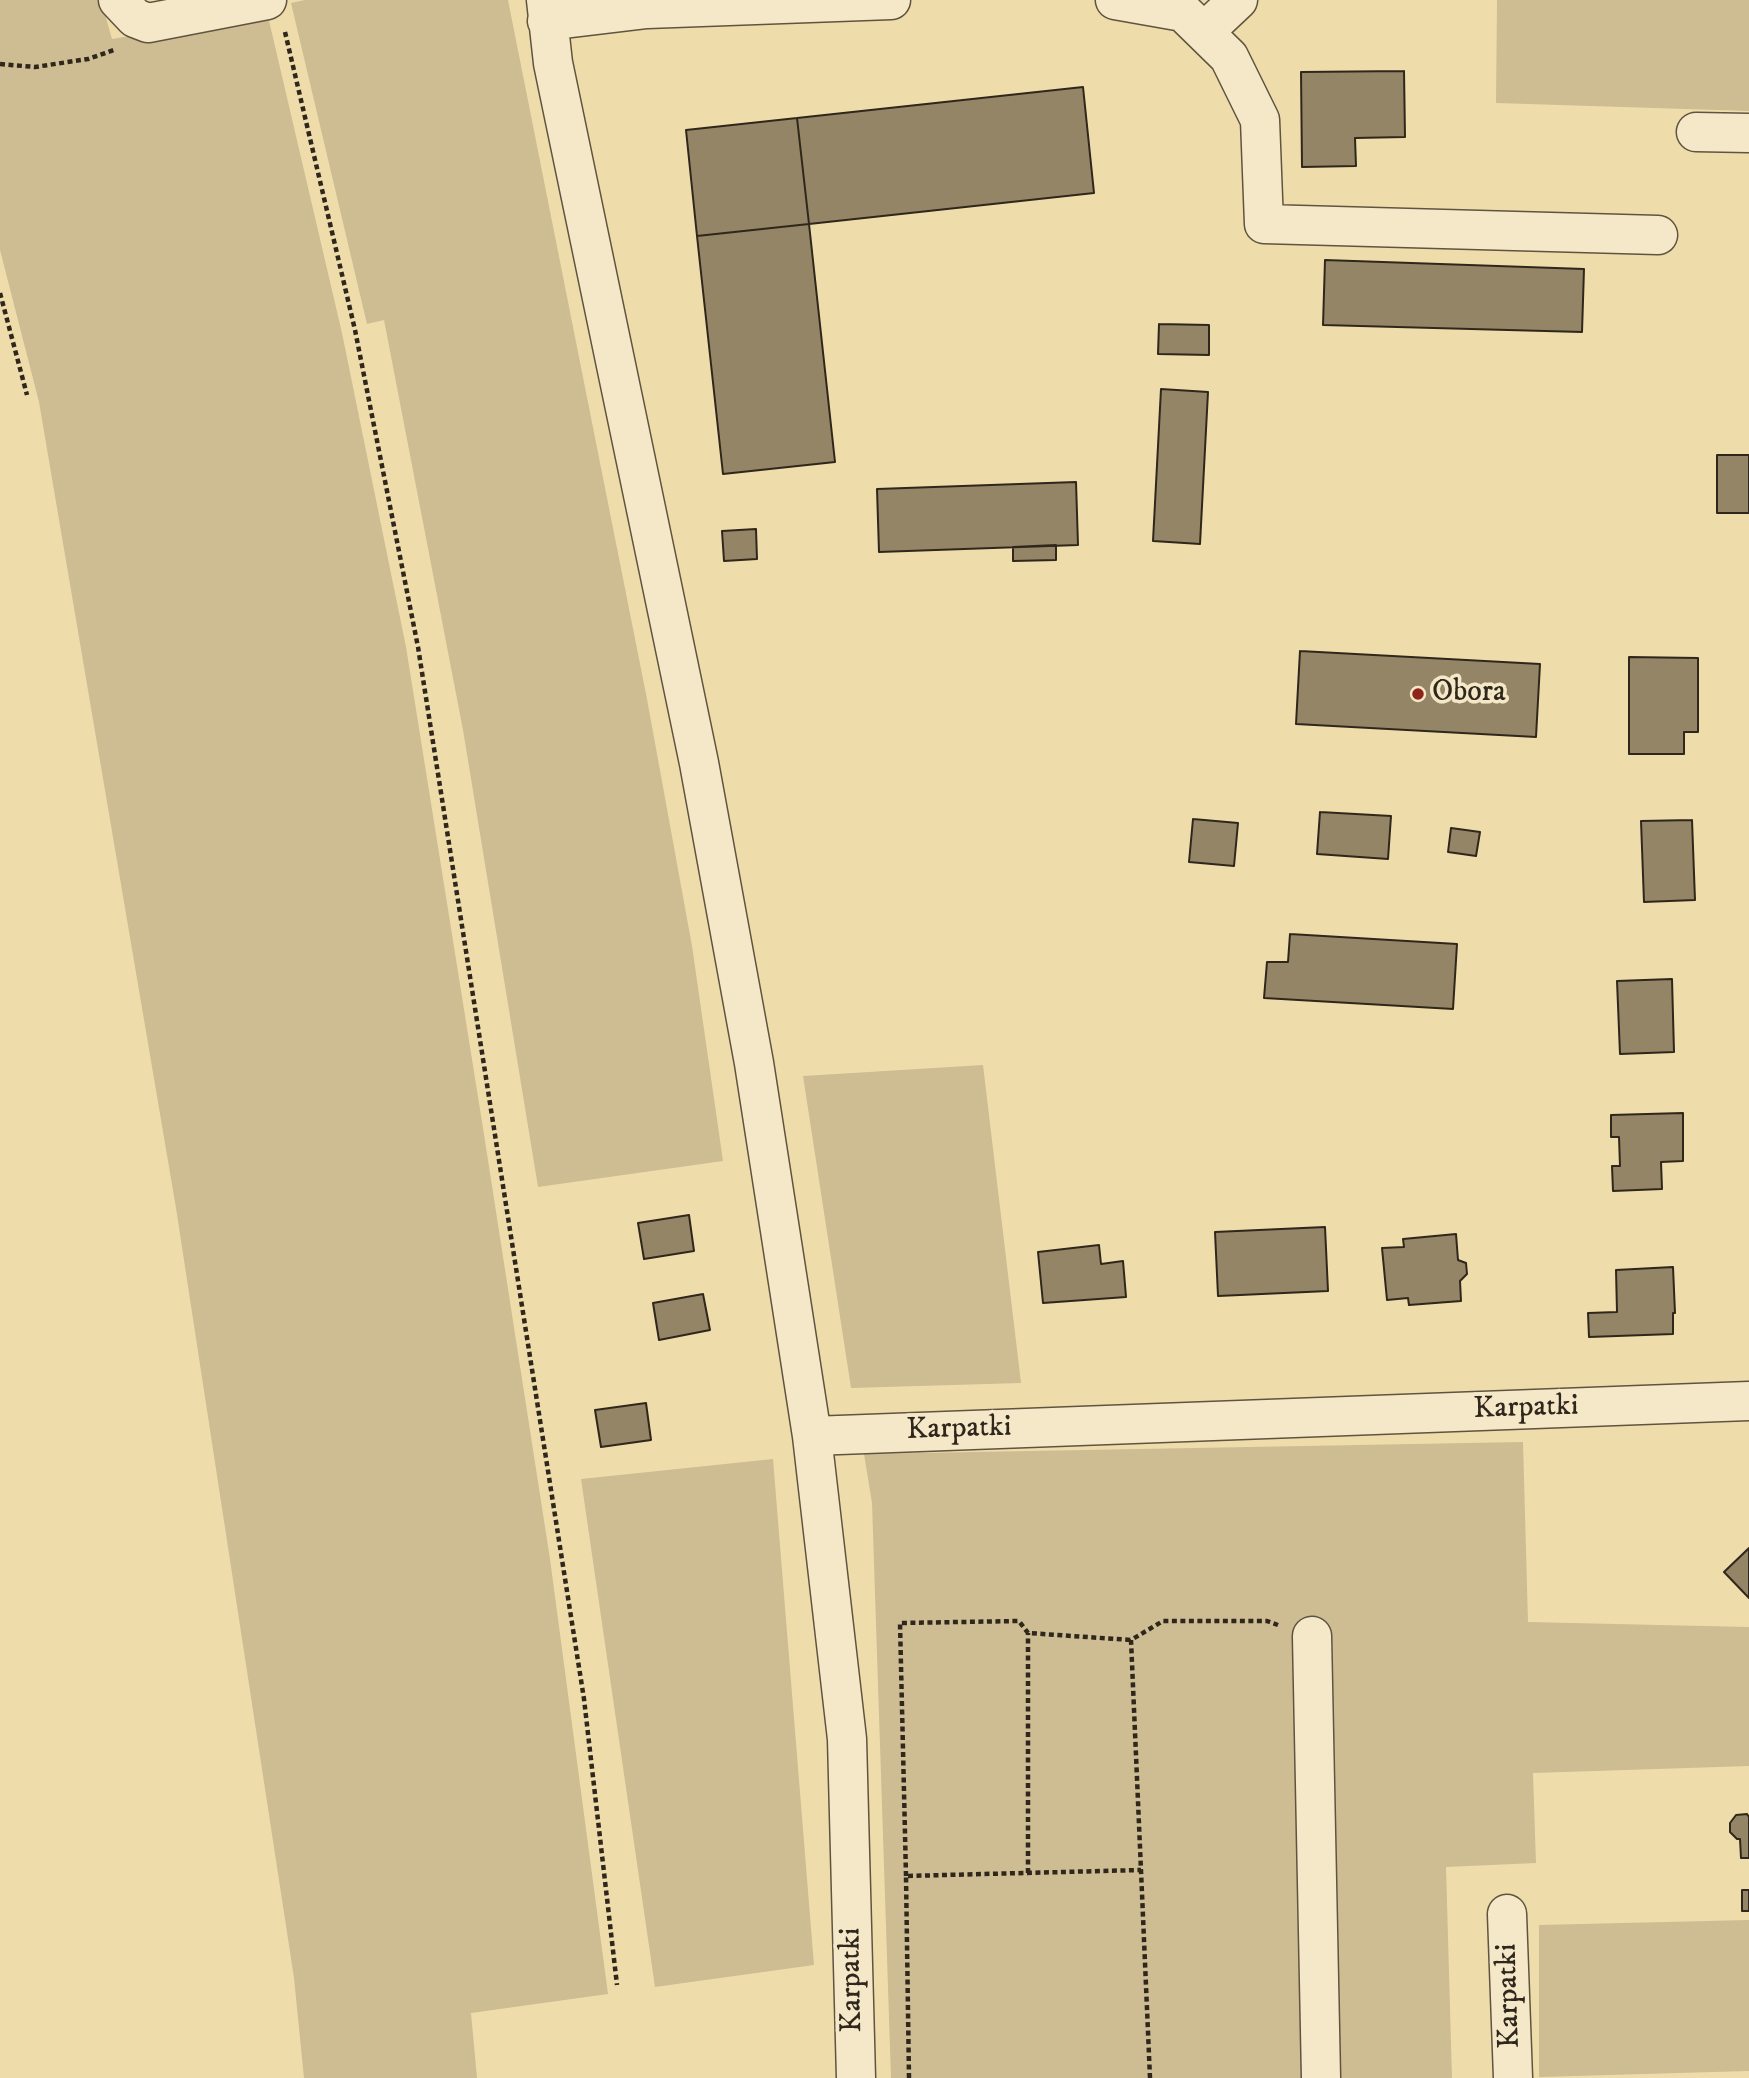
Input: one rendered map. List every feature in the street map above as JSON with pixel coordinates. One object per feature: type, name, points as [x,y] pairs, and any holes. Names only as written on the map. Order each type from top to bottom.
[{"type":"street","points":[[813,1436],[754,1063],[699,763],[553,63],[547,11],[891,0]]},
{"type":"street","points":[[1115,0],[1183,12],[1229,57],[1260,120],[1264,224],[1658,235]]},
{"type":"street","points":[[1204,32],[1238,0]]},
{"type":"street","points":[[126,9],[148,23],[275,13]]},
{"type":"street","points":[[1696,132],[1749,133]]},
{"type":"street","name":"Karpatki","points":[[856,2078],[847,1739],[813,1436],[1749,1401]]},
{"type":"street","points":[[1312,1636],[1321,2078]]},
{"type":"street","name":"Karpatki","points":[[1507,1914],[1513,2078]]},
{"type":"path","points":[[0,64],[36,67],[88,59],[120,48],[126,9]]},
{"type":"path","points":[[275,13],[355,330],[418,647],[584,1699],[617,1985]]},
{"type":"path","points":[[0,293],[27,395]]},
{"type":"path","points":[[909,2078],[900,1623],[1018,1621],[1028,1633],[1028,1873]]},
{"type":"path","points":[[1028,1633],[1131,1640],[1163,1621],[1267,1621],[1312,1636]]},
{"type":"path","points":[[1131,1640],[1150,2078]]},
{"type":"path","points":[[906,1876],[1141,1870]]},
{"type":"shaded area","points":[[0,0],[101,0],[112,39],[267,12],[342,333],[406,647],[550,1559],[608,1994],[471,2013],[477,2078],[304,2078],[294,1978],[176,1208],[39,402],[0,250]]},
{"type":"shaded area","points":[[305,0],[508,0],[647,699],[692,946],[723,1161],[538,1187],[463,730],[384,320],[367,324],[291,3]]},
{"type":"shaded area","points":[[1497,0],[1749,0],[1749,111],[1496,103]]},
{"type":"shaded area","points":[[983,1065],[1021,1383],[851,1388],[803,1076]]},
{"type":"shaded area","points":[[1523,1442],[1528,1622],[1749,1627],[1749,1766],[1533,1773],[1536,1863],[1446,1867],[1452,2078],[891,2078],[872,1503],[864,1454]]},
{"type":"shaded area","points":[[773,1459],[814,1965],[655,1987],[581,1479]]},
{"type":"shaded area","points":[[1749,1920],[1749,2071],[1539,2077],[1539,1925]]},
{"type":"building","points":[[1404,71],[1405,137],[1355,138],[1356,166],[1302,167],[1301,72]]},
{"type":"building","points":[[1083,87],[1094,193],[809,224],[797,118]]},
{"type":"building","points":[[797,118],[809,224],[697,236],[686,130]]},
{"type":"building","points":[[809,224],[835,462],[723,474],[697,236]]},
{"type":"building","points":[[1325,260],[1584,269],[1582,332],[1323,325]]},
{"type":"building","points":[[1159,324],[1209,325],[1209,355],[1158,354]]},
{"type":"building","points":[[1161,389],[1208,392],[1200,544],[1153,541]]},
{"type":"building","points":[[1717,455],[1749,455],[1749,513],[1717,513]]},
{"type":"building","points":[[1076,482],[1078,545],[879,552],[877,489]]},
{"type":"building","points":[[756,529],[757,559],[724,561],[722,531]]},
{"type":"building","points":[[1056,545],[1056,560],[1013,561],[1013,547]]},
{"type":"building","name":"Obora","points":[[1300,651],[1540,664],[1536,737],[1296,724]]},
{"type":"building","points":[[1629,657],[1698,658],[1698,732],[1684,732],[1684,754],[1629,754]]},
{"type":"building","points":[[1320,812],[1391,816],[1388,859],[1317,854]]},
{"type":"building","points":[[1193,819],[1238,823],[1234,866],[1189,862]]},
{"type":"building","points":[[1692,820],[1695,900],[1644,902],[1641,821]]},
{"type":"building","points":[[1451,828],[1480,832],[1476,856],[1448,852]]},
{"type":"building","points":[[1290,934],[1457,944],[1453,1009],[1264,998],[1267,962],[1288,962]]},
{"type":"building","points":[[1672,979],[1674,1052],[1620,1054],[1617,981]]},
{"type":"building","points":[[1683,1113],[1683,1161],[1661,1162],[1662,1189],[1613,1191],[1612,1166],[1620,1166],[1619,1137],[1611,1137],[1611,1115]]},
{"type":"building","points":[[689,1215],[694,1251],[644,1259],[638,1223]]},
{"type":"building","points":[[1325,1227],[1328,1291],[1218,1296],[1215,1232]]},
{"type":"building","points":[[1456,1234],[1458,1260],[1466,1263],[1467,1274],[1460,1281],[1461,1301],[1409,1305],[1408,1298],[1387,1300],[1382,1248],[1404,1247],[1403,1239]]},
{"type":"building","points":[[1099,1245],[1101,1264],[1123,1261],[1126,1297],[1043,1303],[1038,1252]]},
{"type":"building","points":[[1673,1267],[1673,1334],[1589,1337],[1588,1313],[1617,1312],[1616,1270]]},
{"type":"building","points":[[703,1294],[710,1330],[659,1340],[653,1303]]},
{"type":"building","points":[[646,1403],[651,1440],[601,1447],[595,1410]]},
{"type":"building","points":[[1749,1548],[1749,1598],[1724,1572]]},
{"type":"building","points":[[1747,1814],[1749,1858],[1741,1858],[1740,1839],[1730,1832],[1730,1823],[1736,1815]]},
{"type":"building","points":[[1742,1890],[1749,1890],[1749,1911],[1742,1911]]},
{"type":"place","name":"Obora","points":[[1418,694]]}]
